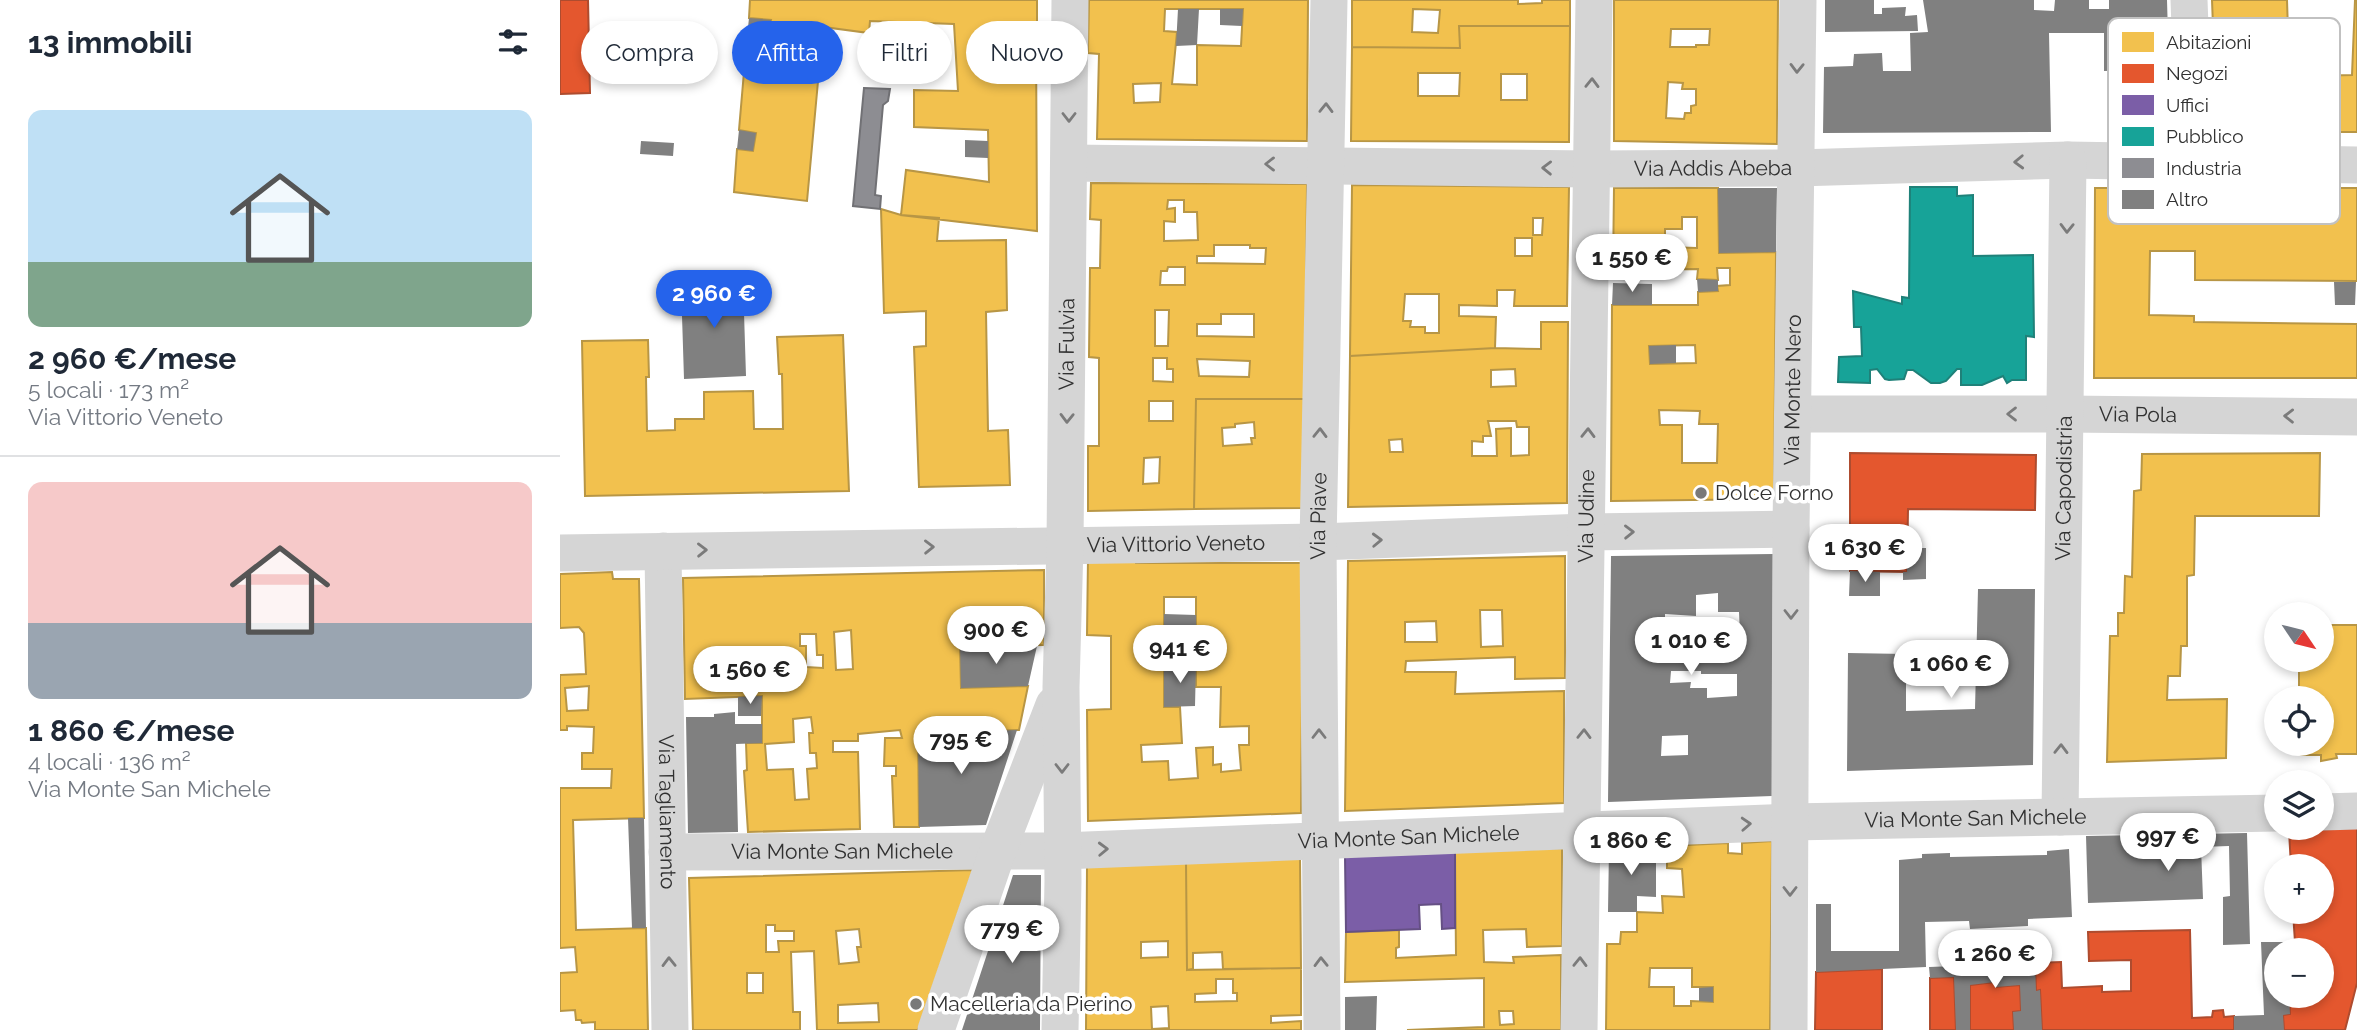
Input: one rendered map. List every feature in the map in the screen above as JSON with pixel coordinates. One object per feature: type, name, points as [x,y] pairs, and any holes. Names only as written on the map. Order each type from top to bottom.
[{"type":"street","name":"Via Fulvia","points":[[1060,1030],[1061,687],[1065,545],[1070,0]]},
{"type":"street","name":"Via Piave","points":[[1322,1030],[1318,542],[1329,0]]},
{"type":"street","name":"Via Udine","points":[[1579,1030],[1594,0]]},
{"type":"street","name":"Via Monte Nero","points":[[1790,1030],[1791,529],[1798,0]]},
{"type":"street","points":[[2189,0],[2190,18]]},
{"type":"street","name":"Via Capodistria","points":[[2060,817],[2068,160]]},
{"type":"street","name":"Via Addis Abeba","points":[[1069,163],[1590,169],[1797,168],[2108,161]]},
{"type":"street","name":"Via Pola","points":[[1793,414],[2357,417]]},
{"type":"street","name":"Via Vittorio Veneto","points":[[560,554],[1318,542],[1791,529]]},
{"type":"street","name":"Via Tagliamento","points":[[663,551],[670,1030]]},
{"type":"street","name":"Via Fulvia","points":[[936,1030],[998,850],[1061,687]]},
{"type":"street","points":[[2334,812],[2357,811]]},
{"type":"street","name":"Via Monte San Michele","points":[[667,852],[1062,851],[1790,822],[2264,813]]},
{"type":"building: Abitazioni","points":[[750,0],[1037,0],[1037,21],[966,21],[966,84],[1036,84],[1037,231],[901,215],[906,170],[989,182],[988,130],[914,127],[914,90],[958,91],[952,21],[857,21],[857,31],[843,30],[843,21],[771,21],[749,18]]},
{"type":"building: Abitazioni","points":[[1089,0],[1308,0],[1307,141],[1097,139],[1099,54],[1088,53]],"holes":[[[1165,9],[1243,9],[1241,46],[1197,45],[1197,85],[1172,84],[1177,32],[1164,31]],[[1161,83],[1160,102],[1134,103],[1133,84]]]},
{"type":"building: Abitazioni","points":[[1352,0],[1518,0],[1518,4],[1542,3],[1542,0],[1570,0],[1570,26],[1459,26],[1460,48],[1352,47]],"holes":[[[1413,9],[1440,10],[1438,33],[1412,32]]]},
{"type":"building: Abitazioni","points":[[1614,0],[1778,0],[1777,144],[1614,141]],"holes":[[[1671,29],[1710,29],[1709,45],[1670,47]],[[1668,82],[1683,83],[1682,89],[1696,89],[1696,105],[1691,106],[1691,113],[1685,113],[1684,119],[1666,118]]]},
{"type":"building: Abitazioni","points":[[2212,0],[2287,0],[2288,18],[2213,18]]},
{"type":"building: Abitazioni","points":[[2355,0],[2357,0],[2357,132],[2340,132],[2340,75],[2352,75]]},
{"type":"building: Abitazioni","points":[[1459,26],[1570,26],[1569,142],[1351,141],[1352,47],[1460,48]],"holes":[[[1418,73],[1460,73],[1459,96],[1418,96]],[[1501,74],[1527,74],[1527,100],[1501,100]]]},
{"type":"building: Abitazioni","points":[[743,84],[818,84],[807,201],[734,192],[737,149],[753,151],[756,133],[739,130]]},
{"type":"building: Abitazioni","points":[[1091,183],[1307,184],[1305,399],[1196,399],[1194,509],[1088,511],[1088,446],[1099,446],[1099,358],[1089,357],[1090,268],[1100,268],[1101,220],[1090,219]],"holes":[[[1168,200],[1184,200],[1184,212],[1197,212],[1198,240],[1164,241],[1164,221],[1175,222],[1175,208],[1167,209]],[[1214,245],[1266,248],[1265,264],[1197,263],[1197,256],[1214,256]],[[1168,267],[1185,267],[1185,285],[1160,285],[1161,271],[1167,271]],[[1155,310],[1169,310],[1168,346],[1155,346]],[[1221,314],[1254,314],[1254,337],[1197,336],[1197,324],[1221,324]],[[1153,358],[1167,358],[1167,369],[1173,369],[1173,382],[1153,381]],[[1197,359],[1250,361],[1249,377],[1199,376]],[[1149,401],[1173,401],[1173,421],[1149,421]],[[1160,457],[1159,483],[1143,484],[1144,458]]]},
{"type":"building: Abitazioni","points":[[1352,185],[1569,187],[1567,306],[1514,306],[1515,290],[1497,290],[1497,306],[1459,305],[1459,316],[1496,317],[1495,348],[1350,356]],"holes":[[[1533,218],[1543,218],[1542,235],[1533,235]],[[1515,238],[1532,238],[1532,256],[1515,256]],[[1405,294],[1439,294],[1439,333],[1425,333],[1425,327],[1410,327],[1411,321],[1403,321]]]},
{"type":"building: Abitazioni","points":[[1614,188],[1718,188],[1719,253],[1776,252],[1774,499],[1611,501],[1612,305],[1698,305],[1698,292],[1718,291],[1717,286],[1730,285],[1730,268],[1717,268],[1718,280],[1697,279],[1698,269],[1613,270]],"holes":[[[1682,217],[1697,217],[1697,248],[1665,247],[1665,229],[1682,229]],[[1695,345],[1696,363],[1650,364],[1649,346]],[[1659,410],[1700,411],[1699,424],[1718,424],[1717,463],[1682,463],[1682,425],[1660,425]]]},
{"type":"building: Abitazioni","points":[[2095,188],[2108,188],[2108,224],[2340,224],[2340,188],[2357,188],[2357,281],[2195,280],[2195,251],[2150,251],[2149,315],[2194,316],[2194,322],[2357,324],[2357,378],[2094,378]]},
{"type":"building: Abitazioni","points":[[881,209],[901,215],[939,218],[937,241],[1006,240],[1007,310],[986,312],[988,431],[1008,430],[1010,485],[919,487],[914,347],[926,346],[926,311],[884,313]]},
{"type":"building: Abitazioni","points":[[1541,322],[1568,322],[1567,503],[1348,507],[1350,356],[1495,348],[1541,349]],"holes":[[[1515,369],[1516,386],[1491,387],[1491,370]],[[1488,421],[1516,421],[1517,427],[1529,427],[1529,455],[1511,456],[1511,428],[1496,429],[1497,456],[1472,456],[1472,441],[1483,442],[1483,436],[1491,436]],[[1402,439],[1403,452],[1390,452],[1389,440]]]},
{"type":"building: Abitazioni","points":[[843,335],[849,491],[585,496],[582,341],[648,340],[647,431],[675,430],[675,419],[704,419],[704,392],[753,391],[754,429],[783,429],[782,374],[779,374],[777,337]]},
{"type":"building: Abitazioni","points":[[1196,399],[1305,399],[1303,508],[1194,509]],"holes":[[[1254,422],[1255,438],[1251,438],[1252,444],[1223,446],[1222,428]]]},
{"type":"building: Abitazioni","points":[[2320,453],[2319,516],[2195,516],[2194,575],[2187,576],[2187,646],[2181,646],[2180,676],[2168,676],[2167,700],[2227,699],[2226,758],[2107,762],[2110,636],[2118,636],[2118,613],[2124,613],[2125,576],[2132,577],[2134,491],[2141,490],[2142,454]]},
{"type":"building: Abitazioni","points":[[1565,556],[1565,678],[1515,679],[1515,657],[1406,661],[1405,672],[1456,672],[1455,694],[1564,691],[1564,803],[1345,811],[1348,561]],"holes":[[[1480,610],[1502,610],[1503,646],[1481,647]],[[1436,621],[1437,642],[1405,642],[1405,622]]]},
{"type":"building: Abitazioni","points":[[1088,558],[1136,558],[1136,563],[1303,563],[1301,813],[1088,821],[1087,710],[1111,709],[1111,636],[1087,635]],"holes":[[[1164,597],[1196,597],[1196,687],[1221,687],[1220,727],[1249,726],[1249,745],[1239,745],[1241,770],[1221,772],[1221,764],[1213,765],[1213,747],[1196,748],[1198,778],[1169,780],[1168,761],[1142,762],[1141,745],[1182,743],[1180,707],[1164,707]]]},
{"type":"building: Abitazioni","points":[[1044,570],[1044,645],[960,646],[961,688],[1028,686],[1019,730],[918,734],[919,827],[894,827],[892,776],[896,776],[896,766],[884,766],[885,738],[902,738],[900,730],[858,734],[858,741],[833,741],[833,752],[858,752],[860,829],[748,832],[744,771],[747,770],[746,743],[762,743],[762,696],[685,699],[683,578]],"holes":[[[851,630],[853,669],[836,670],[834,632]],[[800,634],[816,634],[817,655],[823,655],[823,668],[806,667],[806,646],[800,646]],[[764,666],[764,684],[740,685],[739,667]],[[811,717],[813,733],[809,733],[810,753],[816,753],[817,768],[807,769],[809,799],[795,800],[793,769],[767,770],[765,744],[794,742],[793,719]]]},
{"type":"building: Abitazioni","points":[[612,572],[613,579],[639,579],[644,818],[573,820],[576,930],[646,928],[648,1030],[595,1030],[595,1022],[582,1023],[581,1020],[576,1020],[575,1010],[560,1011],[560,973],[577,972],[575,947],[560,948],[560,788],[611,788],[612,769],[582,769],[582,753],[593,753],[594,727],[567,726],[567,730],[560,730],[560,675],[586,674],[584,633],[579,627],[560,628],[560,574]],"holes":[[[589,686],[588,710],[567,711],[565,688]]]},
{"type":"building: Abitazioni","points":[[2334,625],[2357,625],[2357,754],[2336,754],[2337,758],[2321,761],[2321,756],[2334,756],[2334,686],[2299,686],[2299,672],[2334,672]]},
{"type":"building: Abitazioni","points":[[1772,841],[1770,1030],[1606,1030],[1607,944],[1620,944],[1621,932],[1637,932],[1637,912],[1663,913],[1662,896],[1684,897],[1682,869],[1667,868],[1667,846],[1728,843],[1728,853],[1742,854],[1742,843]],"holes":[[[1650,968],[1692,968],[1692,987],[1713,987],[1713,1002],[1691,1001],[1691,1006],[1674,1006],[1674,987],[1649,987]]]},
{"type":"building: Abitazioni","points":[[1562,848],[1562,946],[1527,947],[1526,929],[1483,930],[1484,962],[1514,963],[1513,957],[1561,955],[1561,1030],[1407,1030],[1484,1027],[1484,978],[1345,982],[1346,932],[1399,930],[1396,958],[1456,955],[1455,852]],"holes":[[[1499,1011],[1513,1011],[1514,1024],[1500,1025]]]},
{"type":"building: Abitazioni","points":[[1300,857],[1301,968],[1223,969],[1222,952],[1193,953],[1193,969],[1187,970],[1186,862]]},
{"type":"building: Abitazioni","points":[[1186,862],[1187,970],[1301,968],[1301,1015],[1271,1016],[1271,1023],[1301,1021],[1301,1030],[1086,1030],[1087,866]],"holes":[[[1168,941],[1168,957],[1141,958],[1141,942]],[[1216,979],[1233,979],[1233,993],[1237,993],[1237,1001],[1195,1002],[1195,994],[1216,993]],[[1168,1006],[1169,1028],[1152,1029],[1151,1007]]]},
{"type":"building: Abitazioni","points":[[973,870],[918,1030],[817,1030],[814,951],[791,952],[793,1012],[800,1012],[800,1030],[693,1030],[689,878]],"holes":[[[766,925],[775,925],[775,931],[794,931],[794,941],[778,941],[779,952],[766,952]],[[859,929],[859,962],[839,964],[836,931]],[[747,973],[763,973],[763,993],[747,993]],[[878,1003],[879,1022],[838,1023],[838,1005]]]},
{"type":"building: Negozi","points":[[560,0],[588,0],[588,21],[581,21],[581,84],[590,84],[590,93],[560,94]]},
{"type":"building: Negozi","points":[[1850,453],[2036,455],[2035,510],[1908,509],[1907,572],[1850,571]]},
{"type":"building: Negozi","points":[[2357,828],[2357,983],[2345,1030],[2284,1030],[2283,1015],[2290,1014],[2290,1008],[2334,1008],[2334,938],[2295,938],[2294,924],[2334,924],[2334,854],[2290,854],[2290,840],[2334,840],[2334,829]]},
{"type":"building: Negozi","points":[[2190,930],[2192,1018],[2212,1017],[2213,1011],[2223,1010],[2224,1017],[2234,1016],[2234,1030],[2042,1030],[2040,990],[2036,991],[2035,963],[2061,962],[2062,988],[2102,986],[2102,992],[2131,991],[2131,960],[2089,961],[2088,932]]},
{"type":"building: Negozi","points":[[1882,969],[1882,1030],[1815,1030],[1816,972]]},
{"type":"building: Negozi","points":[[1954,977],[1956,1030],[1930,1030],[1930,978]]},
{"type":"building: Negozi","points":[[1995,982],[1996,987],[2020,985],[2021,1011],[2013,1012],[2014,1030],[1970,1030],[1970,985]]},
{"type":"building: Uffici","points":[[1455,852],[1455,928],[1442,929],[1441,904],[1419,905],[1420,929],[1346,932],[1345,856]]},
{"type":"building: Pubblico","points":[[1910,187],[1957,187],[1957,196],[1973,195],[1973,256],[2033,255],[2034,337],[2026,336],[2026,380],[2012,380],[2007,383],[2003,376],[1982,385],[1961,385],[1961,369],[1957,369],[1946,381],[1940,383],[1931,383],[1913,370],[1907,370],[1904,379],[1889,380],[1877,369],[1870,370],[1870,383],[1838,382],[1839,357],[1862,356],[1861,327],[1854,327],[1853,291],[1902,304],[1902,297],[1909,298]]},
{"type":"building: Industria","points":[[864,88],[890,89],[888,101],[883,105],[875,195],[881,196],[880,209],[853,206]]},
{"type":"building: Altro","points":[[1825,0],[1874,0],[1874,14],[1882,14],[1882,8],[1906,7],[1905,16],[1917,15],[1918,31],[1825,32]]},
{"type":"building: Altro","points":[[1923,0],[2034,0],[2034,10],[2054,11],[2055,0],[2089,0],[2089,9],[2109,9],[2109,0],[2167,0],[2168,18],[2108,18],[2108,71],[2104,71],[2104,33],[2049,33],[2051,132],[1823,133],[1824,67],[1853,66],[1854,54],[1882,53],[1883,71],[1911,71],[1910,33],[1928,32]]},
{"type":"building: Altro","points":[[1178,9],[1199,9],[1197,45],[1176,46]]},
{"type":"building: Altro","points":[[1220,9],[1243,9],[1242,26],[1220,25]]},
{"type":"building: Altro","points":[[749,18],[771,20],[771,21],[749,21]]},
{"type":"building: Altro","points":[[739,130],[756,133],[753,151],[737,149]]},
{"type":"building: Altro","points":[[965,140],[988,141],[988,158],[965,157]]},
{"type":"building: Altro","points":[[641,141],[674,143],[673,156],[640,154]]},
{"type":"building: Altro","points":[[1718,188],[1777,188],[1776,252],[1719,253]]},
{"type":"building: Altro","points":[[1697,279],[1718,280],[1718,291],[1698,292]]},
{"type":"building: Altro","points":[[743,281],[746,376],[684,379],[681,284]]},
{"type":"building: Altro","points":[[2334,282],[2356,282],[2355,305],[2335,305]]},
{"type":"building: Altro","points":[[1613,283],[1652,284],[1652,305],[1612,305]]},
{"type":"building: Altro","points":[[1676,345],[1676,363],[1650,364],[1649,346]]},
{"type":"building: Altro","points":[[1908,548],[1926,548],[1926,579],[1903,580],[1903,572],[1907,572]]},
{"type":"building: Altro","points":[[1773,554],[1772,796],[1608,802],[1611,556]],"holes":[[[1718,593],[1718,612],[1739,612],[1740,636],[1665,636],[1665,614],[1696,616],[1696,595]],[[1671,671],[1737,674],[1737,696],[1707,698],[1707,688],[1690,688],[1691,682],[1670,683]],[[1688,735],[1688,755],[1661,756],[1662,736]]]},
{"type":"building: Altro","points":[[1850,571],[1880,572],[1880,596],[1849,596]]},
{"type":"building: Altro","points":[[1978,589],[2035,589],[2033,765],[1847,771],[1848,653],[1906,654],[1906,711],[1975,709]]},
{"type":"building: Altro","points":[[1164,614],[1196,615],[1196,638],[1164,637]]},
{"type":"building: Altro","points":[[960,646],[1037,646],[1028,686],[961,688]]},
{"type":"building: Altro","points":[[1196,663],[1195,706],[1164,707],[1164,664]]},
{"type":"building: Altro","points":[[762,696],[761,716],[738,716],[738,697]]},
{"type":"building: Altro","points":[[735,712],[735,724],[762,724],[762,743],[736,744],[738,832],[688,833],[686,717],[714,717],[714,714]]},
{"type":"building: Altro","points":[[1017,730],[986,825],[919,827],[918,734]]},
{"type":"building: Altro","points":[[628,818],[644,818],[646,928],[632,928]]},
{"type":"building: Altro","points":[[2247,833],[2250,944],[2223,945],[2223,897],[2230,896],[2229,846],[2201,847],[2203,899],[2088,903],[2086,836]]},
{"type":"building: Altro","points":[[1656,846],[1656,897],[1637,896],[1637,912],[1608,912],[1609,848]]},
{"type":"building: Altro","points":[[2069,849],[2072,917],[2028,919],[2028,926],[1970,929],[1969,921],[1925,922],[1926,967],[1816,972],[1816,904],[1831,904],[1831,951],[1899,951],[1899,860],[1922,858],[1922,854],[1950,853],[1950,857],[2047,855],[2047,851]]},
{"type":"building: Altro","points":[[1013,875],[1041,875],[1040,1030],[962,1030]]},
{"type":"building: Altro","points":[[2261,942],[2264,942],[2264,1008],[2290,1008],[2290,1014],[2283,1015],[2284,1030],[2234,1030],[2234,1016],[2264,1015]]},
{"type":"building: Altro","points":[[2035,963],[2036,991],[2040,990],[2042,1030],[2014,1030],[2013,1012],[2021,1011],[2020,985],[1996,987],[1995,982],[1970,985],[1970,1030],[1956,1030],[1954,977],[1930,978],[1929,967]]},
{"type":"building: Altro","points":[[1713,987],[1713,1002],[1699,1001],[1699,988]]},
{"type":"building: Altro","points":[[1377,996],[1376,1030],[1345,1030],[1345,997]]},
{"type":"place","name":"Dolce Forno","points":[[1701,493]]},
{"type":"place","name":"Macelleria da Pierino","points":[[916,1004]]}]
